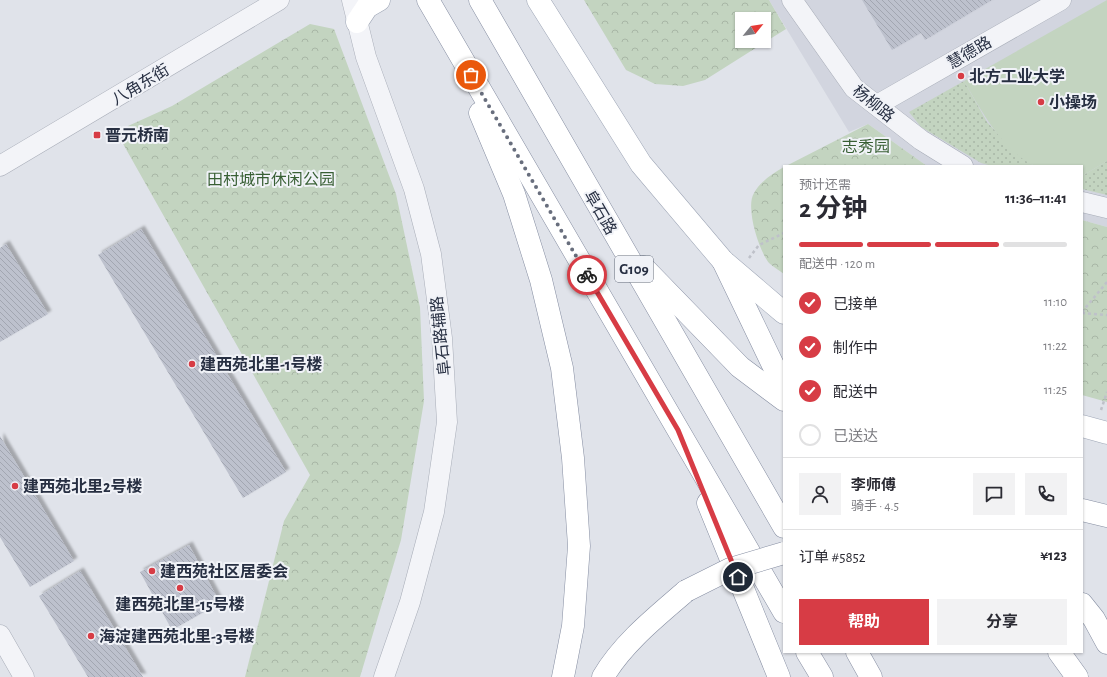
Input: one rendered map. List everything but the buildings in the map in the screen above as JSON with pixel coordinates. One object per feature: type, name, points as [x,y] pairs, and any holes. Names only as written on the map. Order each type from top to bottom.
[{"type":"main road","points":[[357,22],[367,7],[379,0]]},
{"type":"main road","name":"G109","points":[[428,0],[783,610]]},
{"type":"main road","points":[[538,0],[641,164],[731,267],[783,312]]},
{"type":"main road","name":"阜石路","points":[[483,5],[783,525]]},
{"type":"main road","points":[[448,34],[514,194],[541,280],[562,368],[573,458],[579,546],[573,626],[563,677]]},
{"type":"main road","points":[[619,242],[740,367],[783,399]]},
{"type":"main road","points":[[731,267],[783,386]]},
{"type":"main road","points":[[1083,426],[1107,433]]},
{"type":"main road","points":[[678,430],[779,677]]},
{"type":"main road","points":[[1083,510],[1107,516]]},
{"type":"main road","points":[[603,677],[608,667],[648,624],[686,591],[730,569],[783,554]]},
{"type":"main road","points":[[1083,605],[1094,619],[1107,643]]},
{"type":"main road","points":[[809,653],[822,677]]},
{"type":"main road","points":[[858,653],[871,677]]},
{"type":"main road","points":[[1060,653],[1077,677]]},
{"type":"street","name":"八角东街","points":[[0,166],[279,0]]},
{"type":"street","name":"阜石路辅路","points":[[352,0],[366,57],[414,189],[431,254],[442,338],[447,422],[434,512],[410,602],[384,677]]},
{"type":"street","name":"杨柳路","points":[[792,0],[854,88],[921,140],[961,165]]},
{"type":"street","name":"慧德路","points":[[877,105],[1033,7],[1061,0]]},
{"type":"street","points":[[1083,202],[1107,208]]},
{"type":"street","points":[[0,635],[24,677]]},
{"type":"path","points":[[731,267],[759,245],[783,233]]},
{"type":"path","points":[[1083,311],[1107,282]]},
{"type":"path","points":[[1083,312],[1107,315]]},
{"type":"shaded area","name":"北方工业大学","points":[[769,0],[1107,0],[1107,227],[1083,220],[1083,165],[926,165],[868,124],[849,132]]},
{"type":"green space","points":[[584,0],[769,0],[786,29],[771,38],[771,12],[735,12],[735,48],[756,48],[705,80],[683,86],[655,84],[626,70]]},
{"type":"green space","name":"小操场","points":[[1107,0],[1107,161],[1083,175],[1083,165],[1033,165],[1022,159],[1002,140],[993,128],[964,81]]},
{"type":"green space","name":"田村城市休闲公园","points":[[310,24],[334,29],[396,194],[420,307],[424,401],[401,540],[360,677],[245,677],[284,521],[310,475],[122,142],[128,126],[172,106]]},
{"type":"green space","points":[[964,81],[987,122],[1011,148],[1033,165],[988,165],[981,163],[921,127],[909,112]]},
{"type":"green space","name":"志秀园","points":[[868,124],[926,165],[788,165]]},
{"type":"green space","points":[[1107,161],[1107,195],[1083,189],[1083,175]]},
{"type":"green space","points":[[783,168],[783,273],[769,263],[761,249],[754,229],[751,208],[754,193],[767,178]]},
{"type":"green space","points":[[1083,220],[1107,227],[1107,402],[1083,395]]},
{"type":"way so far","points":[[471,75],[587,275]]},
{"type":"place","name":"北方工业大学","points":[[961,76]]},
{"type":"place","name":"小操场","points":[[1041,102]]},
{"type":"place","name":"晋元桥南","points":[[97,135]]},
{"type":"place","name":"建西苑北里-1号楼","points":[[192,364]]},
{"type":"place","name":"建西苑北里2号楼","points":[[15,486]]},
{"type":"place","name":"建西苑社区居委会","points":[[152,571]]},
{"type":"place","name":"建西苑北里-15号楼","points":[[180,588]]},
{"type":"place","name":"海淀建西苑北里-3号楼","points":[[91,636]]},
{"type":"route","points":[[587,275],[678,430],[738,577]]}]
